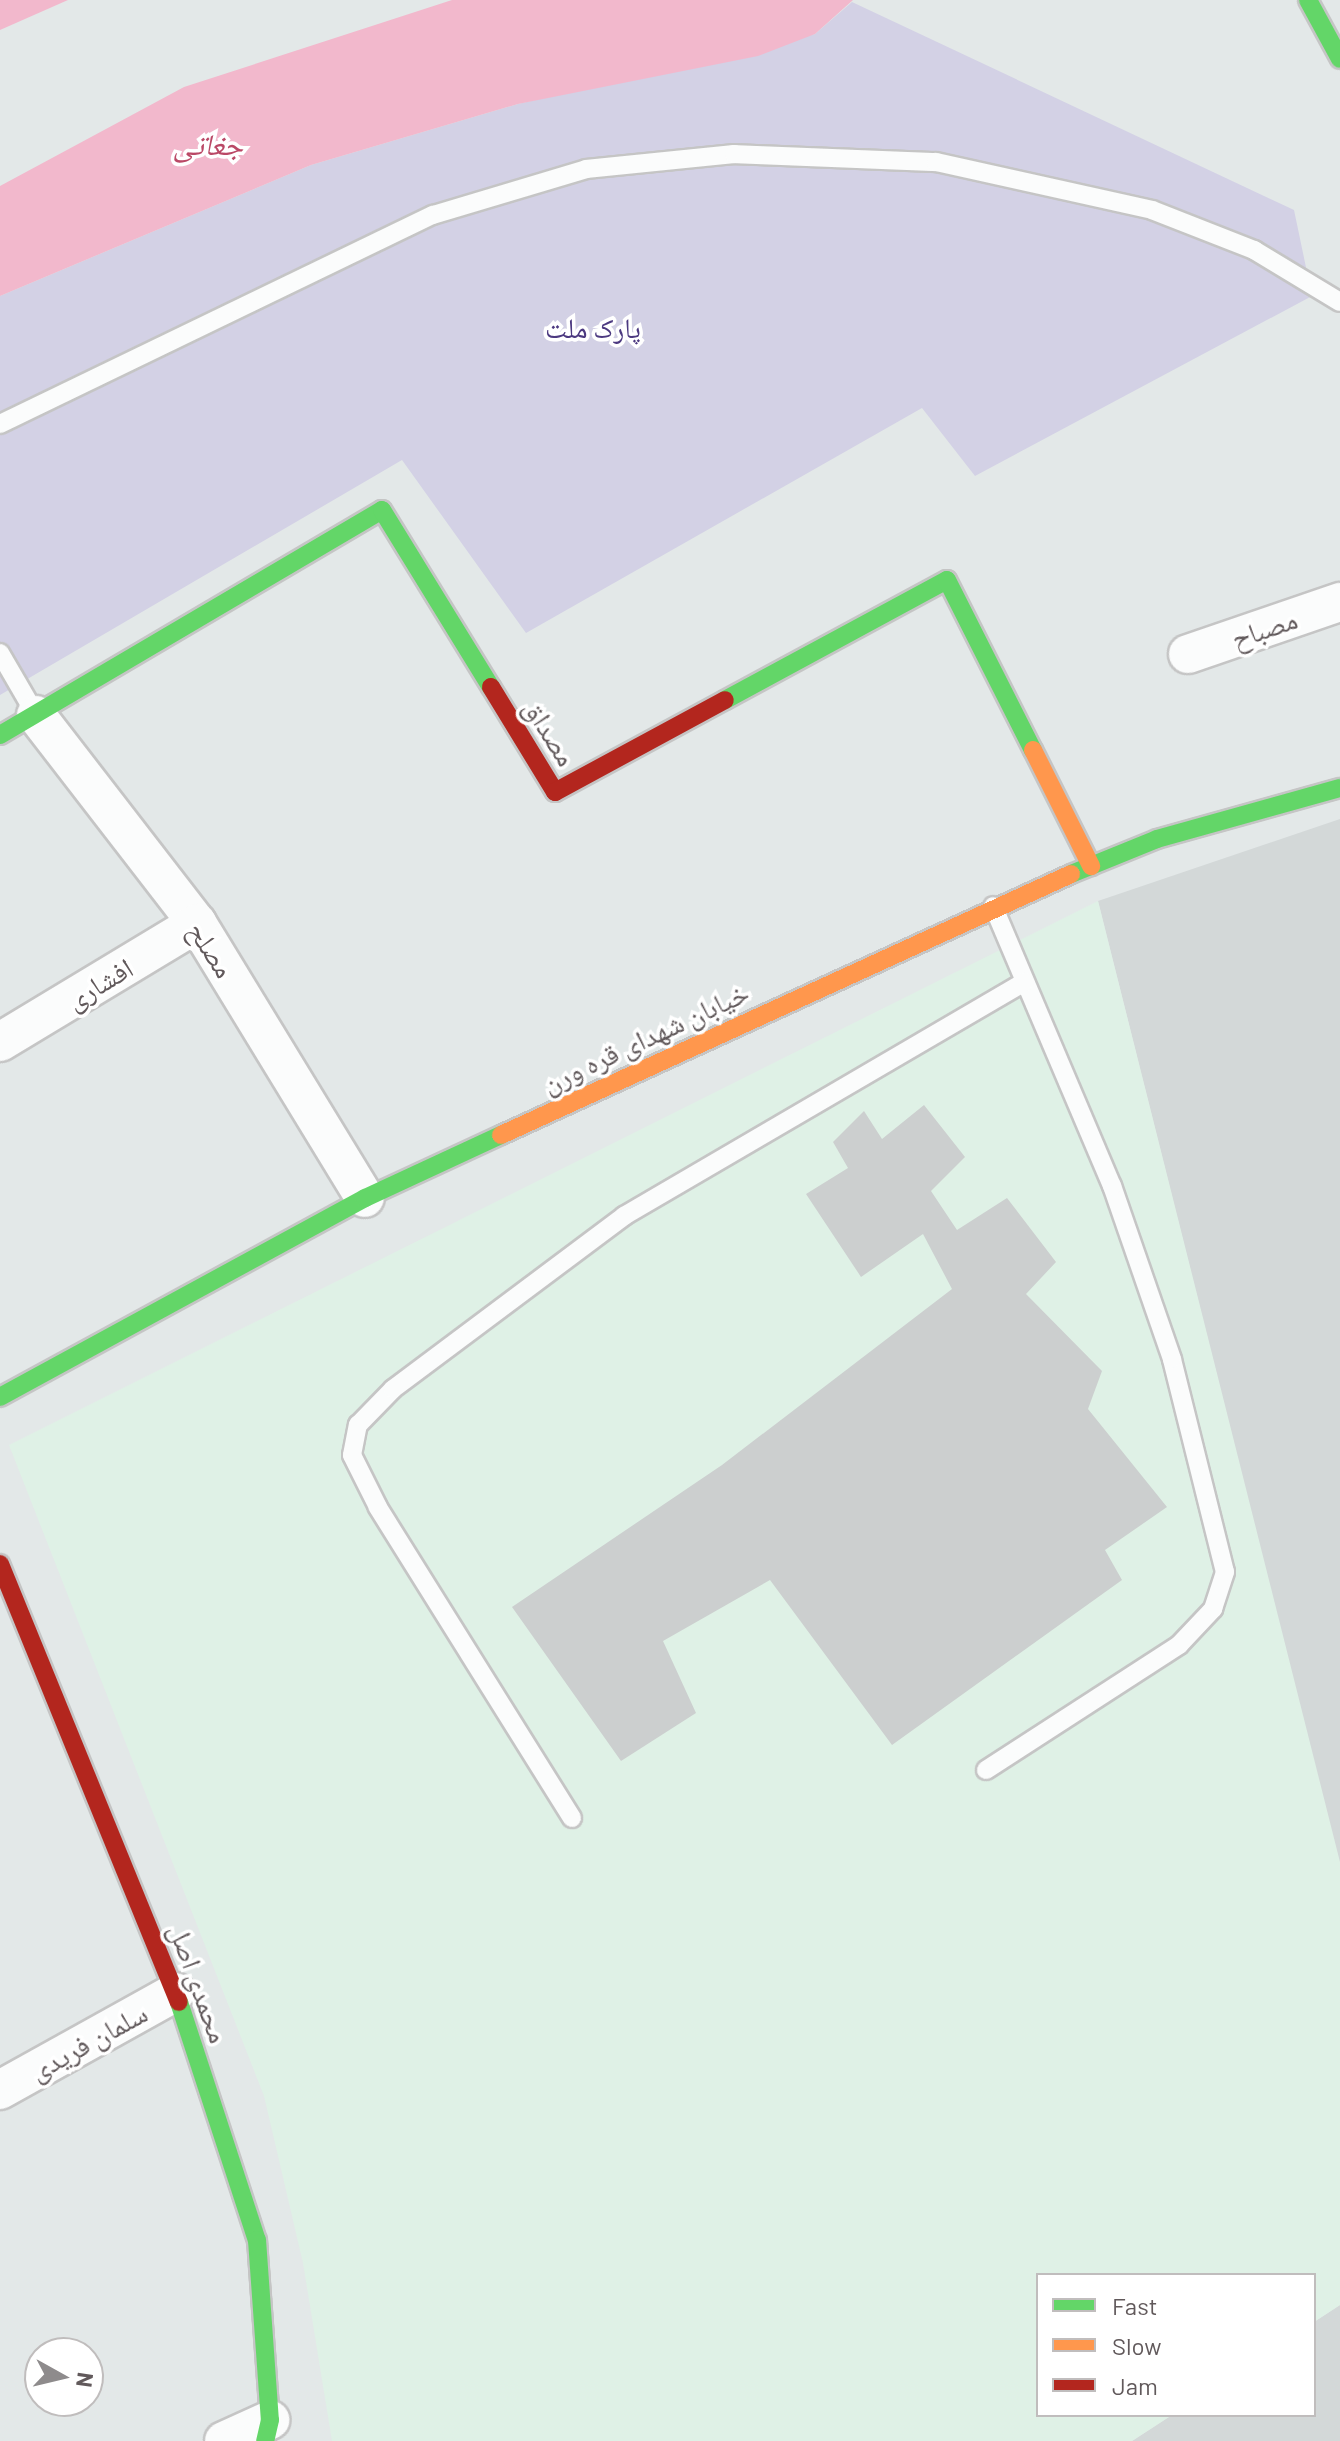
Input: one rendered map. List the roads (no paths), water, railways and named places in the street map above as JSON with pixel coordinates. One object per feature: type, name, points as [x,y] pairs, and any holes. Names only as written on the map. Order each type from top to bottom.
[{"type":"main road","points":[[1308,0],[1340,59]]},
{"type":"main road","name":"مصداق","points":[[0,735],[382,510],[555,792],[947,580],[1091,866]]},
{"type":"main road","name":"خیابان شهدای قره ورن","points":[[0,1397],[365,1198],[993,906],[1157,839],[1340,788]]},
{"type":"main road","name":"محمدی اصل","points":[[0,1564],[176,1992],[257,2240],[268,2431]]},
{"type":"street","name":"مصباح","points":[[1188,654],[1340,602]]},
{"type":"street","name":"مصلح","points":[[36,715],[197,923],[365,1198]]},
{"type":"street","name":"افشاری","points":[[0,1042],[197,923]]},
{"type":"street","name":"سلمان فریدی","points":[[0,2090],[176,1992]]},
{"type":"street","points":[[224,2441],[268,2431]]},
{"type":"lane","points":[[0,424],[433,215],[586,169],[734,154],[936,162],[1152,210],[1254,250],[1340,302]]},
{"type":"lane","points":[[0,653],[36,715]]},
{"type":"lane","points":[[986,1770],[1179,1645],[1213,1609],[1225,1572],[1172,1359],[1112,1186],[993,906]]},
{"type":"lane","points":[[572,1818],[378,1507],[352,1455],[358,1425],[393,1389],[624,1216],[1025,982]]},
{"type":"water","points":[[0,0],[68,0],[0,30]]},
{"type":"water","name":"جغاتی","points":[[452,0],[853,0],[815,34],[758,56],[518,104],[311,165],[0,296],[0,186],[184,87]]},
{"type":"park label","name":"پارک ملت","points":[[593,327]]}]
